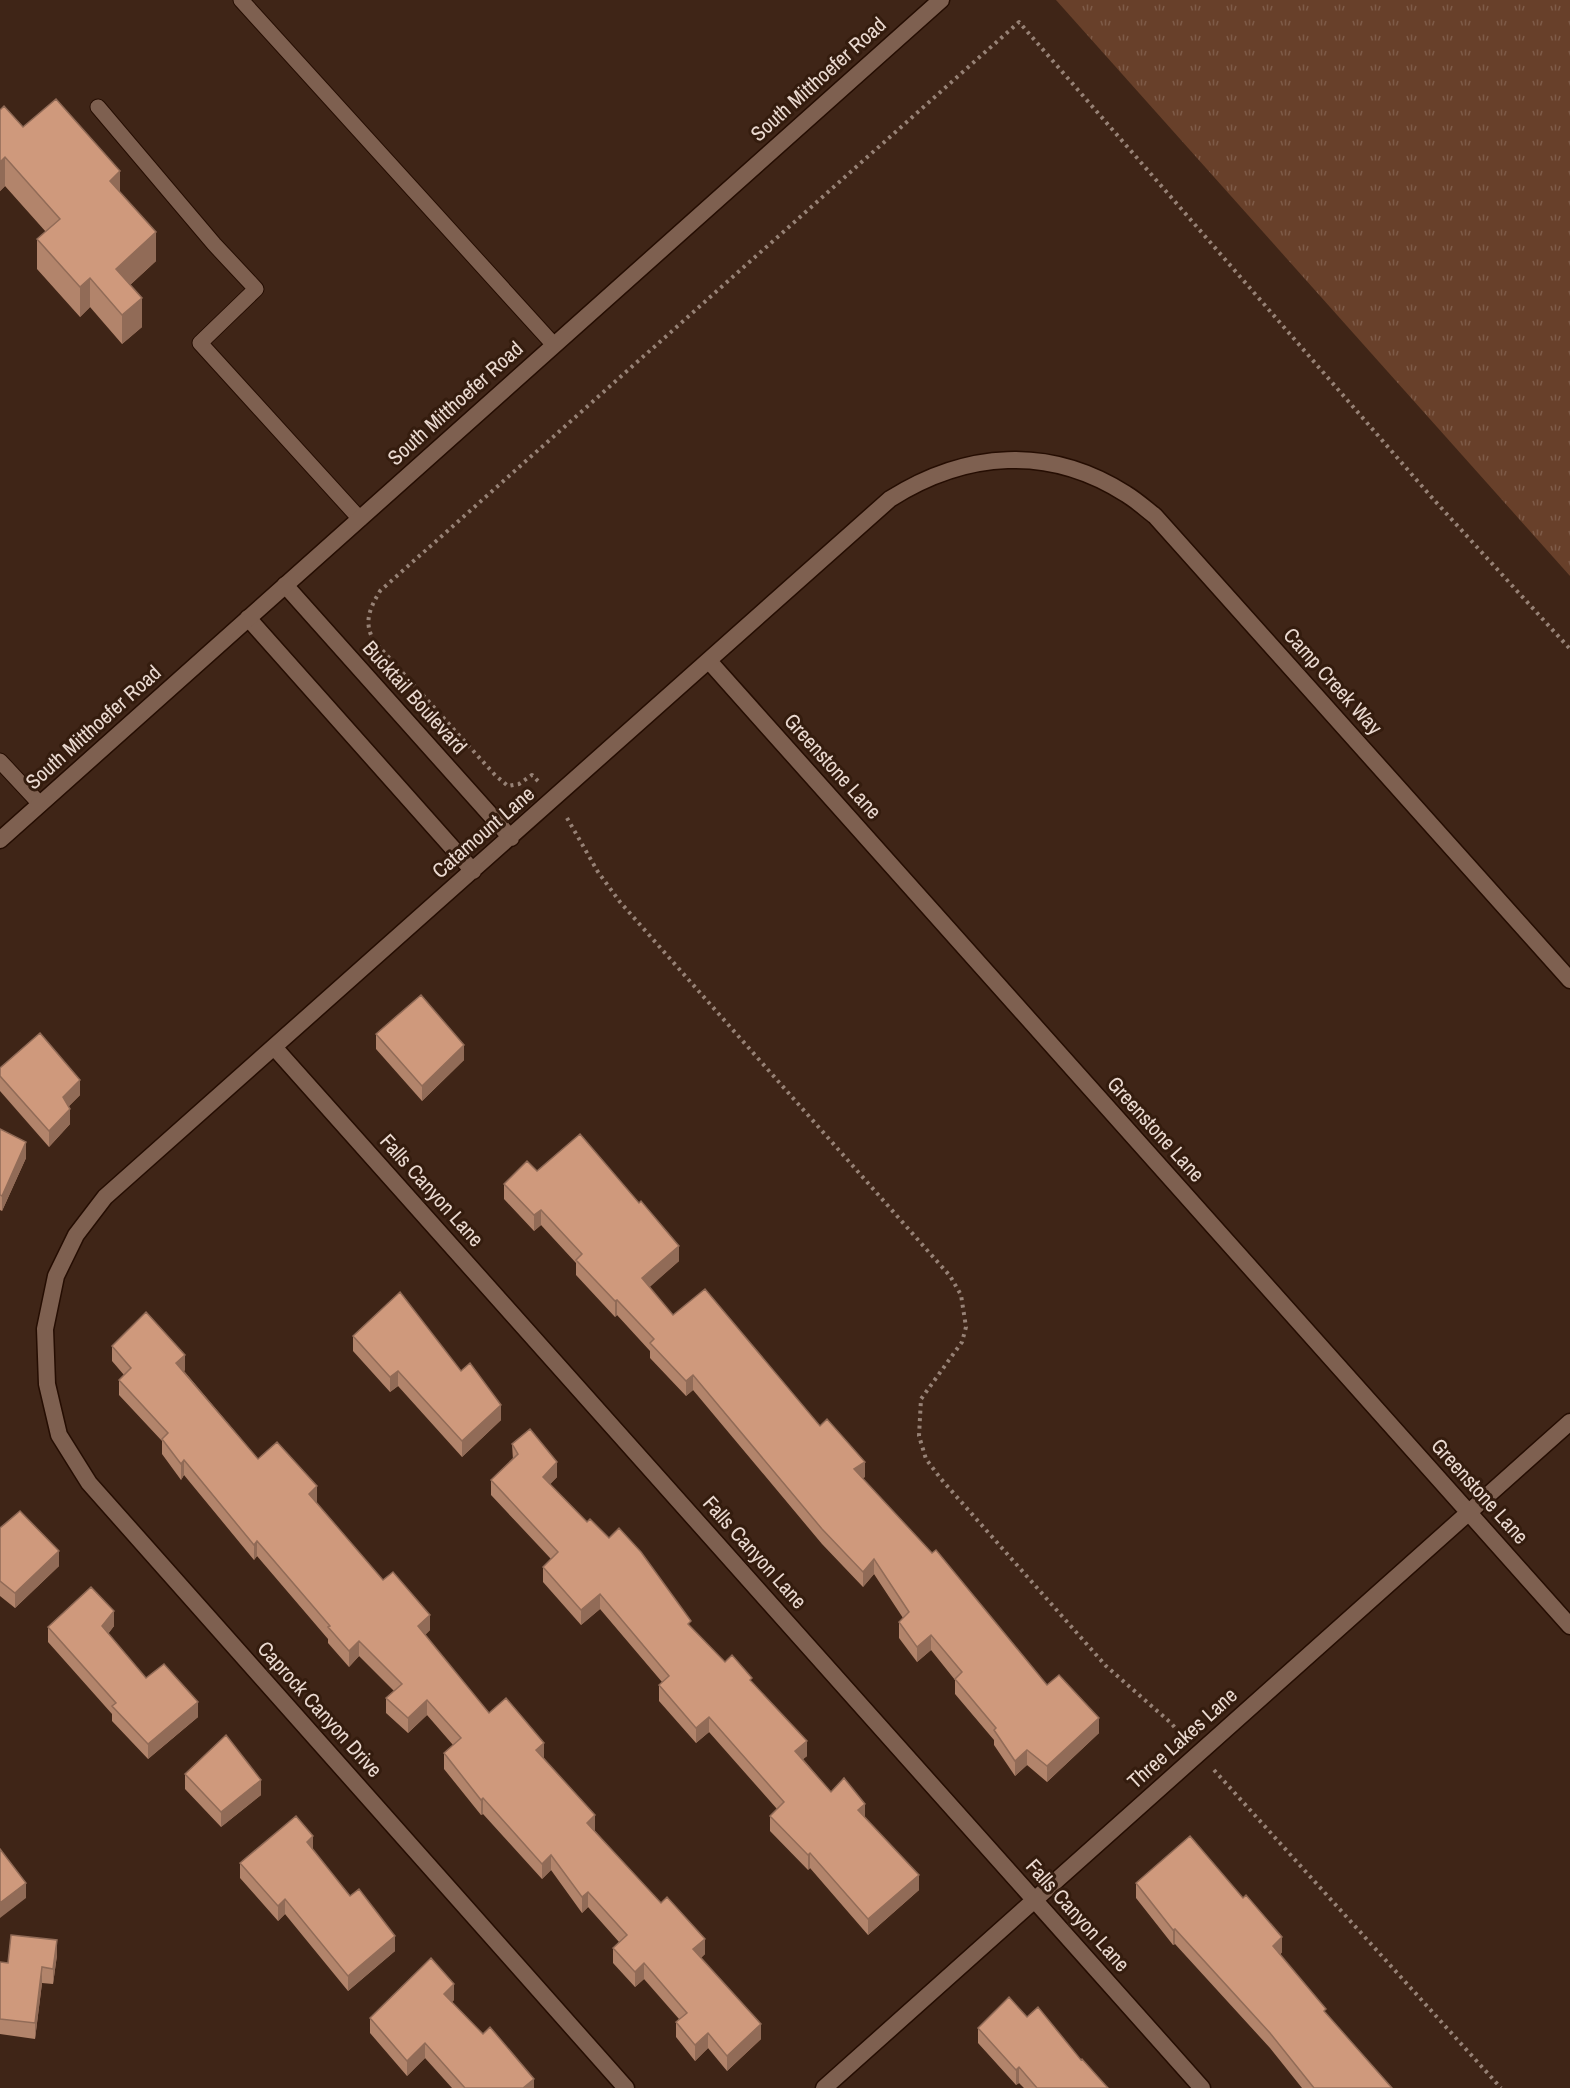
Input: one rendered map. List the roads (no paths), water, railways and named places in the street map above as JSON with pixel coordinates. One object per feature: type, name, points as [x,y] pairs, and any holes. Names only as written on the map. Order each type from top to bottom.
[{"type":"street","name":"South Mitthoefer Road","points":[[0,840],[941,0]]},
{"type":"street","name":"Catamount Lane","points":[[45,1329],[57,1276],[76,1235],[105,1197],[890,499],[907,488],[950,469],[991,460],[1029,460]]},
{"type":"street","name":"Camp Creek Way","points":[[1029,460],[1062,466],[1099,479],[1126,494],[1155,516],[1570,980]]},
{"type":"street","name":"Bucktail Boulevard","points":[[285,585],[511,838]]},
{"type":"street","points":[[248,618],[473,871]]},
{"type":"street","name":"Greenstone Lane","points":[[709,661],[1570,1626]]},
{"type":"street","name":"Falls Canyon Lane","points":[[274,1047],[1202,2088]]},
{"type":"street","name":"Caprock Canyon Drive","points":[[45,1329],[47,1384],[59,1435],[89,1483],[627,2088]]},
{"type":"street","name":"Three Lakes Lane","points":[[824,2088],[1570,1422]]},
{"type":"lane","points":[[241,0],[554,345]]},
{"type":"lane","points":[[98,107],[214,244],[256,289],[200,343],[360,519]]},
{"type":"lane","points":[[0,761],[40,804]]}]
